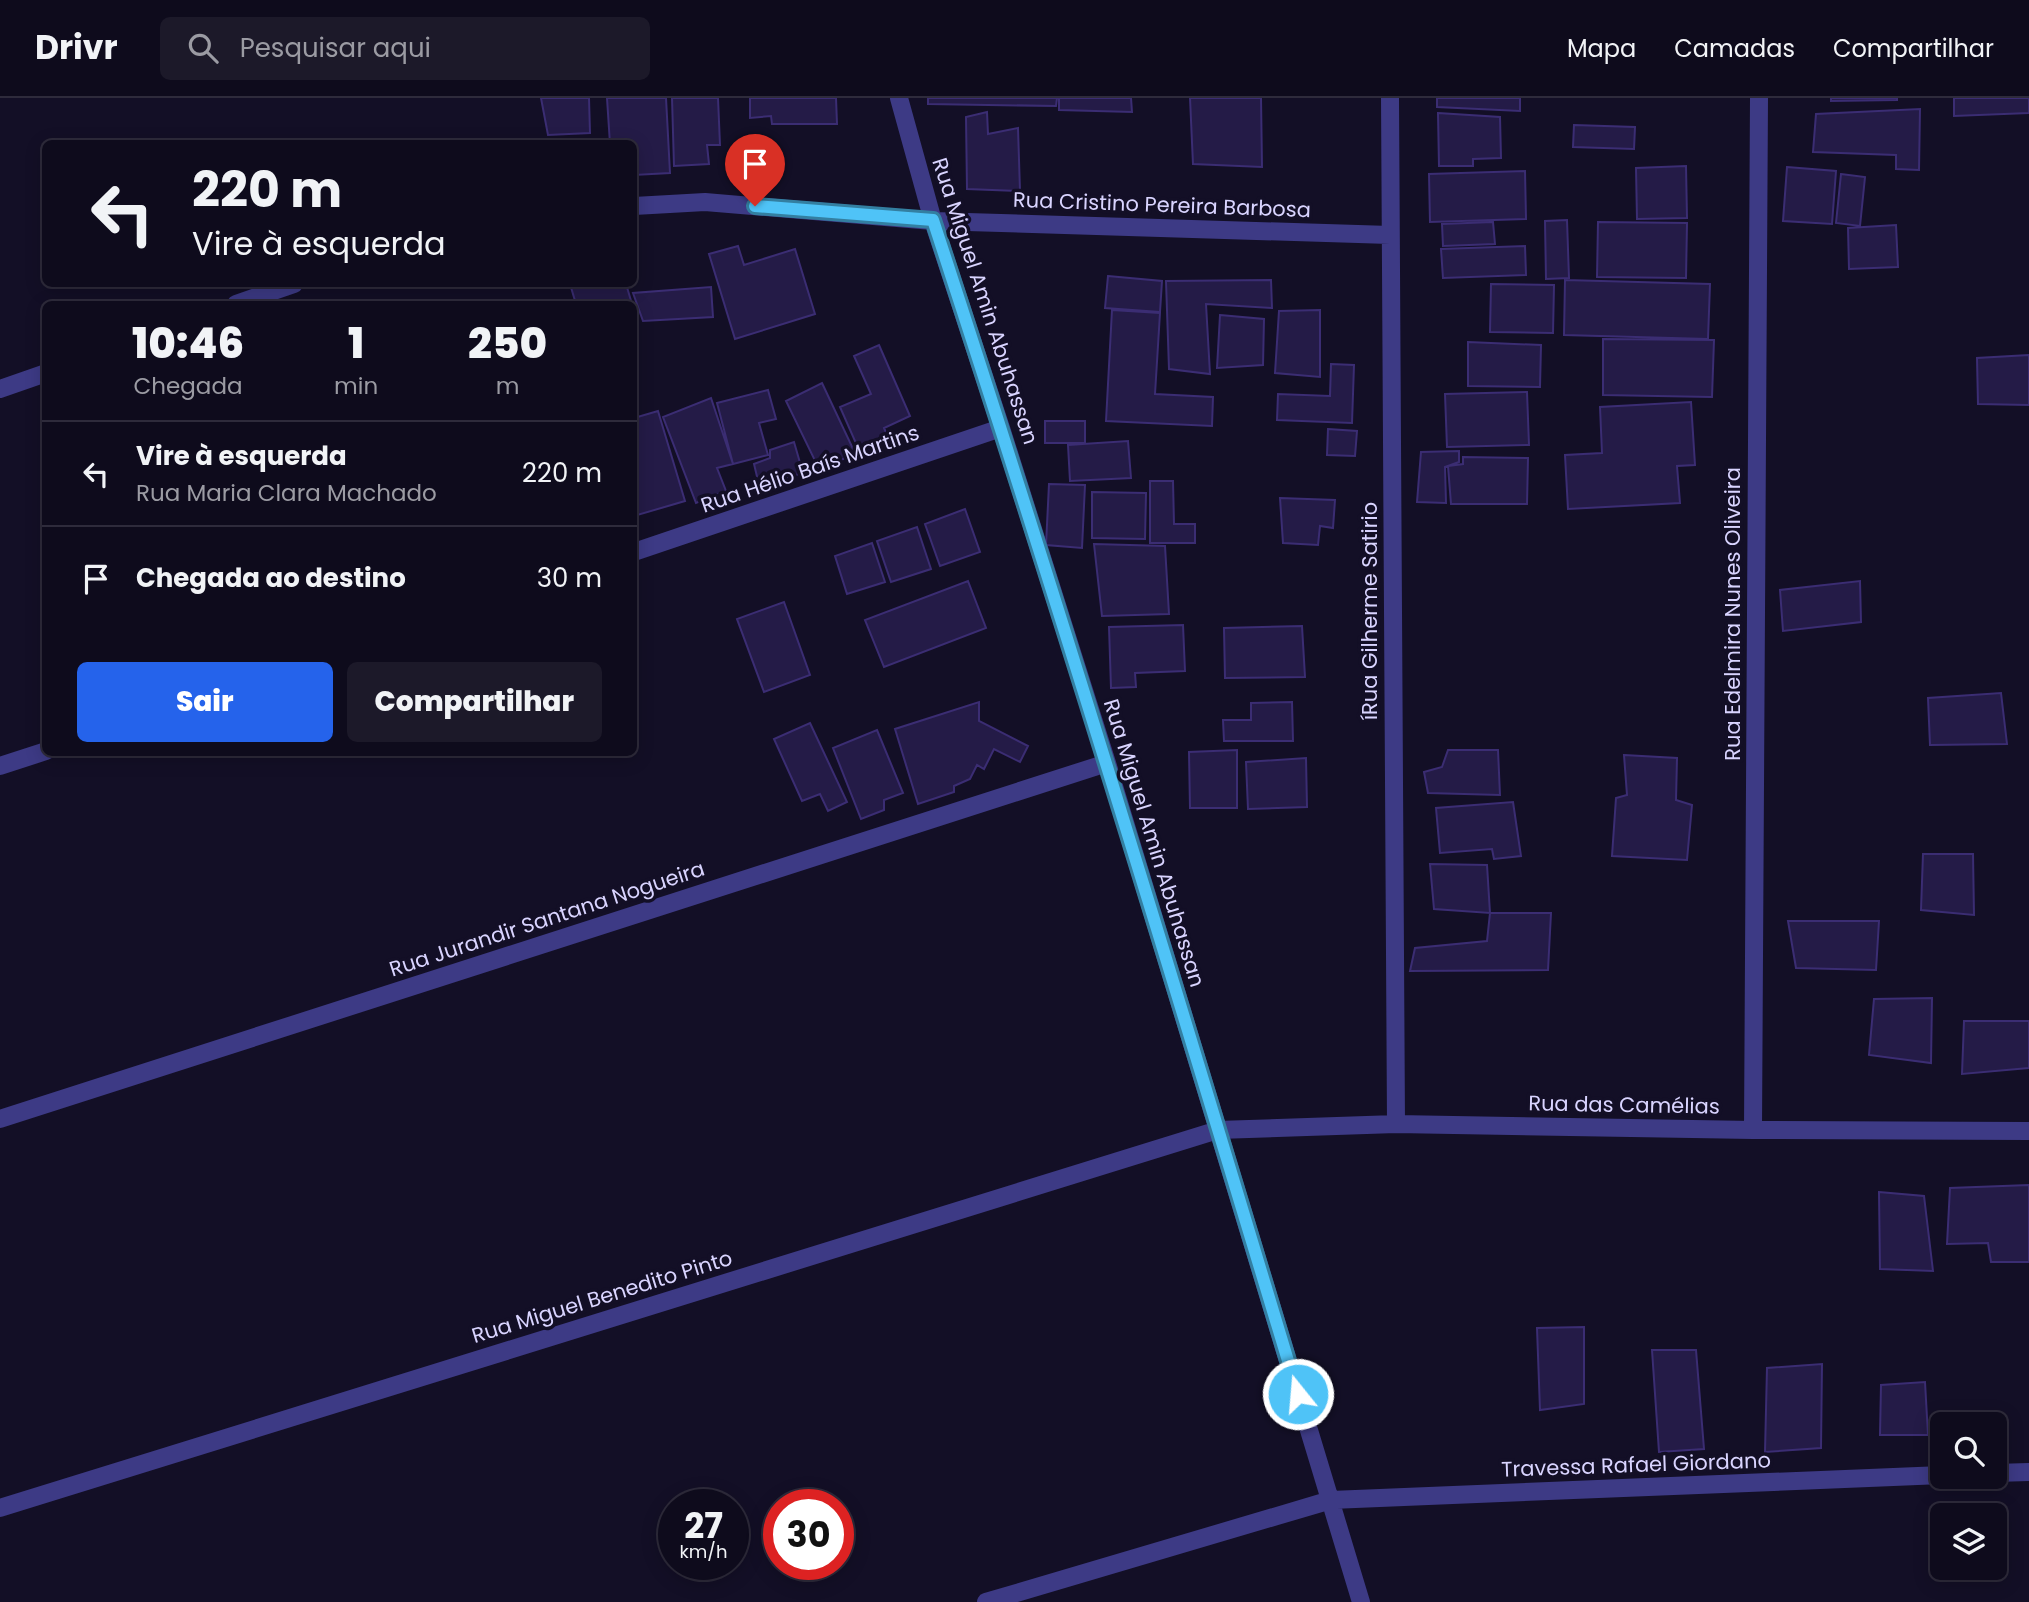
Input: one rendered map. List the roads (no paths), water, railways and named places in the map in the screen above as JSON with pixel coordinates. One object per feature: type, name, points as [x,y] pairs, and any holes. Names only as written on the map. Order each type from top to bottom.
[{"type":"street","name":"Rua Miguel Amin Abuhassan","points":[[899,98],[933,220],[1107,763],[1361,1602]]},
{"type":"street","name":"íRua Gilherme Satirio","points":[[1390,98],[1396,1124]]},
{"type":"street","name":"Rua Edelmira Nunes Oliveira","points":[[1753,1130],[1759,98]]},
{"type":"street","name":"Rua Cristino Pereira Barbosa","points":[[637,206],[705,202],[933,220],[1390,235]]},
{"type":"street","points":[[245,301],[286,287]]},
{"type":"street","points":[[0,389],[42,374]]},
{"type":"street","name":"Rua Hélio Baís Martins","points":[[637,551],[1001,428]]},
{"type":"street","points":[[0,766],[42,752]]},
{"type":"street","name":"Rua Jurandir Santana Nogueira","points":[[0,1119],[1107,763]]},
{"type":"street","name":"Rua das Camélias","points":[[1218,1130],[1396,1124],[2029,1131]]},
{"type":"street","name":"Rua Miguel Benedito Pinto","points":[[0,1508],[1218,1130]]},
{"type":"street","points":[[2007,1473],[2029,1472]]},
{"type":"street","name":"Travessa Rafael Giordano","points":[[986,1602],[1331,1500],[1930,1475]]}]
